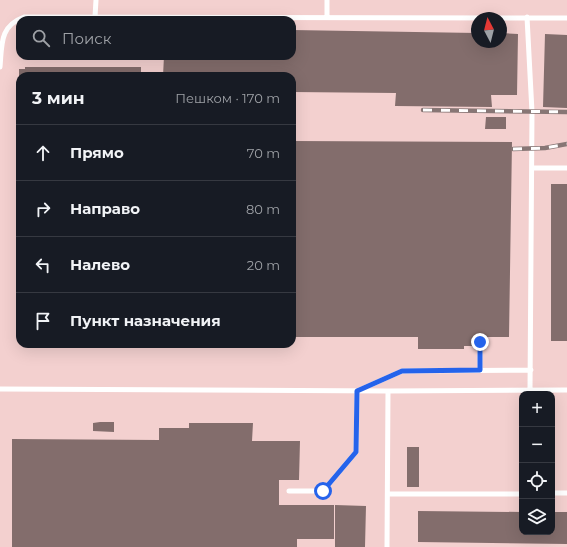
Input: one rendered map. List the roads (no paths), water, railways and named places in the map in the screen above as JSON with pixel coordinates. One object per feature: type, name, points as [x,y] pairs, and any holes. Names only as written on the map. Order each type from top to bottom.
[{"type":"lane","points":[[95,16],[96,0]]},
{"type":"lane","points":[[327,0],[327,17]]},
{"type":"lane","points":[[296,17],[567,18]]},
{"type":"lane","points":[[527,17],[532,112],[530,390]]},
{"type":"lane","points":[[0,68],[2,40],[6,28],[16,20]]},
{"type":"lane","points":[[532,168],[567,168]]},
{"type":"lane","points":[[480,342],[480,370]]},
{"type":"lane","points":[[357,391],[402,371],[530,370]]},
{"type":"lane","points":[[0,388],[357,391],[567,390]]},
{"type":"lane","points":[[289,491],[323,491],[356,452],[357,391]]},
{"type":"lane","points":[[387,547],[388,391]]},
{"type":"lane","points":[[555,494],[567,493]]},
{"type":"lane","points":[[388,494],[519,494]]},
{"type":"railway","points":[[423,110],[567,112]]},
{"type":"railway","points":[[513,149],[545,148],[567,144]]}]
